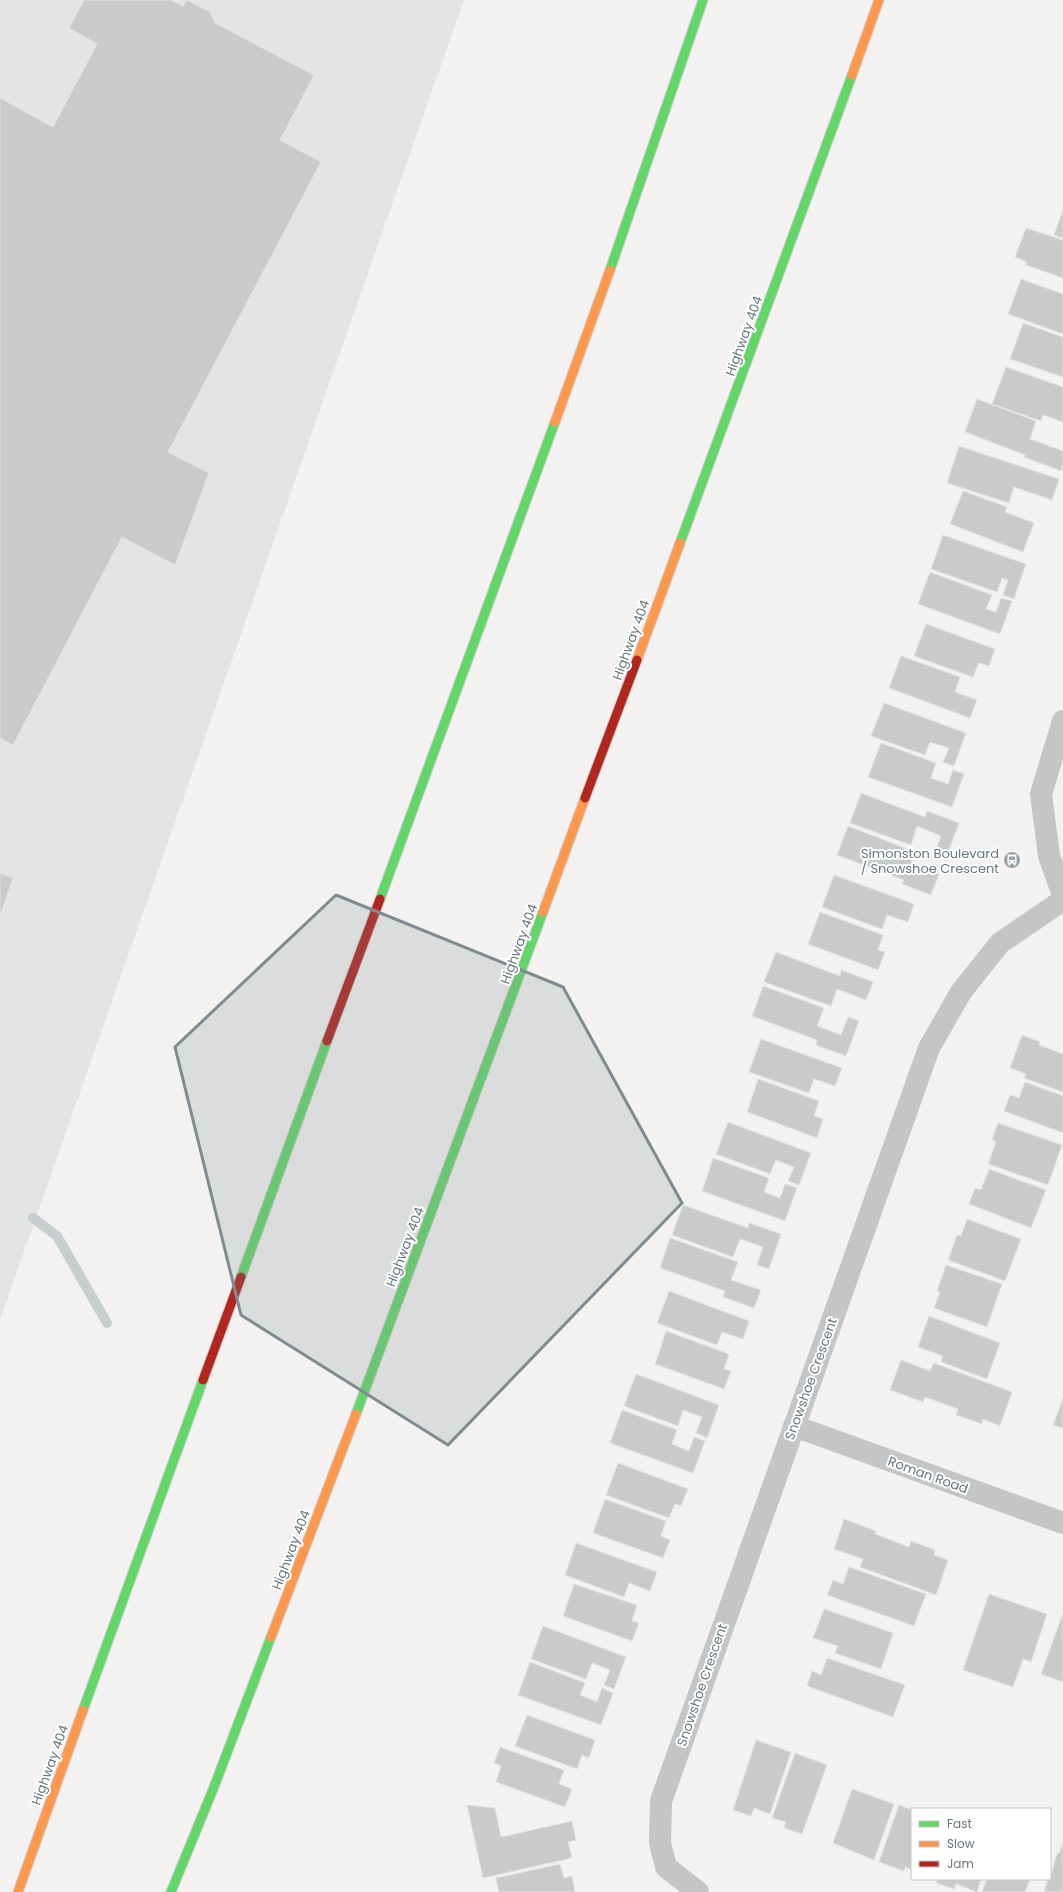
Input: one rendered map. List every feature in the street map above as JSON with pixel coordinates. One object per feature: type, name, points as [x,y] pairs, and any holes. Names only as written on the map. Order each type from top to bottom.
[{"type":"highway","name":"Highway 404","points":[[18,1892],[192,1411],[584,342],[703,0]]},
{"type":"highway","name":"Highway 404","points":[[171,1892],[214,1787],[340,1459],[806,207],[879,0]]},
{"type":"street","points":[[1063,721],[1041,794],[1049,856],[1063,895]]},
{"type":"street","name":"Snowshoe Crescent","points":[[698,1892],[666,1867],[660,1843],[661,1801],[929,1048],[961,992],[1000,943],[1063,900]]},
{"type":"street","name":"Roman Road","points":[[794,1426],[1063,1523]]},
{"type":"highlighted area","points":[[336,895],[563,987],[682,1203],[448,1445],[241,1315],[175,1047]]},
{"type":"shaded area","points":[[0,0],[464,0],[0,1320]]},
{"type":"building","points":[[84,0],[171,0],[183,6],[187,0],[210,12],[215,23],[314,75],[280,140],[321,162],[168,452],[209,473],[175,565],[122,537],[13,745],[0,738],[0,98],[53,127],[97,44],[69,28]]},
{"type":"building","points":[[1063,210],[1063,238],[1054,235]]},
{"type":"building","points":[[1026,228],[1063,240],[1063,278],[1026,265],[1027,262],[1015,257]]},
{"type":"building","points":[[1021,279],[1063,294],[1063,334],[1008,314]]},
{"type":"building","points":[[1023,323],[1063,337],[1063,377],[1010,359]]},
{"type":"building","points":[[1006,367],[1063,387],[1063,422],[1043,415],[1041,421],[992,404]]},
{"type":"building","points":[[977,399],[1036,421],[1030,439],[1063,451],[1063,465],[1061,471],[1024,457],[1025,455],[965,432]]},
{"type":"building","points":[[959,446],[1059,479],[1052,500],[1014,487],[1009,503],[947,483]]},
{"type":"building","points":[[963,491],[1007,507],[1005,512],[1034,523],[1023,552],[950,524]]},
{"type":"building","points":[[943,535],[1026,564],[1014,599],[1003,595],[1008,580],[1002,578],[997,592],[931,569]]},
{"type":"building","points":[[930,572],[992,595],[986,609],[996,612],[1001,598],[1012,601],[1000,634],[918,604]]},
{"type":"building","points":[[926,624],[995,649],[989,666],[979,663],[973,677],[914,656]]},
{"type":"building","points":[[901,656],[960,677],[955,692],[977,700],[970,718],[889,688]]},
{"type":"building","points":[[884,703],[966,733],[954,766],[943,762],[949,748],[930,742],[925,755],[871,736]]},
{"type":"building","points":[[881,743],[936,763],[931,778],[948,784],[953,770],[964,774],[952,807],[868,777]]},
{"type":"building","points":[[861,793],[925,817],[927,811],[959,823],[946,858],[935,854],[941,836],[917,826],[911,845],[850,823]]},
{"type":"building","points":[[848,826],[915,852],[911,863],[939,874],[931,895],[902,884],[904,880],[837,855]]},
{"type":"building","points":[[0,873],[13,878],[0,916]]},
{"type":"building","points":[[834,875],[914,904],[908,922],[887,915],[882,929],[822,907]]},
{"type":"building","points":[[820,912],[883,935],[878,950],[885,952],[878,970],[808,944]]},
{"type":"building","points":[[776,952],[840,976],[841,970],[873,982],[866,1000],[837,989],[831,1006],[764,982]]},
{"type":"building","points":[[763,986],[824,1008],[817,1026],[841,1035],[848,1017],[859,1021],[846,1056],[816,1045],[817,1040],[752,1016]]},
{"type":"building","points":[[1022,1035],[1040,1042],[1039,1045],[1063,1054],[1063,1092],[1024,1078],[1026,1074],[1010,1068]]},
{"type":"building","points":[[761,1039],[842,1068],[835,1086],[814,1079],[809,1093],[749,1072]]},
{"type":"building","points":[[758,1079],[819,1101],[814,1116],[823,1119],[817,1138],[747,1112]]},
{"type":"building","points":[[1025,1082],[1063,1096],[1063,1133],[1004,1111],[1010,1095],[1019,1098]]},
{"type":"building","points":[[728,1122],[811,1153],[799,1185],[788,1181],[794,1167],[776,1160],[770,1174],[716,1154]]},
{"type":"building","points":[[998,1123],[1062,1145],[1048,1185],[988,1164],[996,1142],[992,1140]]},
{"type":"building","points":[[713,1158],[769,1178],[764,1192],[780,1198],[785,1184],[797,1188],[785,1221],[702,1191]]},
{"type":"building","points":[[989,1169],[1046,1190],[1031,1228],[969,1204],[975,1188],[981,1190]]},
{"type":"building","points":[[683,1205],[748,1228],[749,1223],[781,1234],[769,1269],[757,1265],[763,1247],[740,1239],[733,1257],[672,1235]]},
{"type":"building","points":[[967,1219],[1021,1239],[1005,1281],[948,1260],[957,1235],[961,1236]]},
{"type":"building","points":[[670,1238],[738,1262],[731,1280],[761,1290],[754,1308],[723,1297],[725,1291],[660,1268]]},
{"type":"building","points":[[946,1265],[1002,1284],[987,1327],[934,1308],[940,1292],[937,1291]]},
{"type":"building","points":[[669,1291],[749,1321],[743,1339],[722,1332],[717,1345],[657,1323]]},
{"type":"building","points":[[929,1316],[1000,1343],[987,1379],[941,1362],[943,1356],[918,1347]]},
{"type":"building","points":[[666,1331],[729,1354],[724,1369],[731,1371],[724,1389],[655,1364]]},
{"type":"building","points":[[901,1360],[930,1371],[934,1363],[1012,1392],[1000,1426],[983,1419],[982,1424],[956,1415],[958,1409],[925,1397],[923,1402],[890,1390]]},
{"type":"building","points":[[636,1374],[719,1405],[707,1438],[696,1433],[702,1417],[683,1410],[678,1426],[624,1406]]},
{"type":"building","points":[[1063,1398],[1063,1428],[1053,1425]]},
{"type":"building","points":[[622,1410],[677,1430],[672,1444],[689,1451],[694,1437],[705,1441],[693,1473],[610,1443]]},
{"type":"building","points":[[618,1463],[688,1489],[681,1506],[675,1504],[669,1518],[606,1495]]},
{"type":"building","points":[[605,1499],[666,1521],[661,1536],[670,1540],[663,1558],[593,1533]]},
{"type":"building","points":[[844,1519],[876,1531],[875,1534],[909,1547],[911,1541],[935,1550],[934,1555],[948,1560],[936,1595],[860,1567],[863,1559],[834,1549]]},
{"type":"building","points":[[576,1543],[657,1572],[650,1591],[629,1583],[624,1597],[565,1575]]},
{"type":"building","points":[[849,1567],[926,1594],[914,1626],[827,1595],[833,1580],[843,1584]]},
{"type":"building","points":[[574,1584],[637,1605],[632,1621],[639,1623],[632,1641],[563,1616]]},
{"type":"building","points":[[989,1594],[1047,1614],[1031,1662],[1023,1659],[1013,1687],[963,1670]]},
{"type":"building","points":[[824,1609],[893,1633],[881,1669],[835,1653],[838,1646],[813,1638]]},
{"type":"building","points":[[1063,1613],[1063,1682],[1041,1674]]},
{"type":"building","points":[[543,1626],[626,1657],[614,1689],[604,1685],[610,1670],[592,1663],[586,1679],[531,1659]]},
{"type":"building","points":[[827,1658],[905,1685],[893,1717],[807,1686],[812,1671],[821,1675]]},
{"type":"building","points":[[530,1662],[585,1683],[580,1695],[597,1702],[602,1688],[613,1693],[601,1725],[518,1695]]},
{"type":"building","points":[[527,1715],[595,1740],[589,1758],[582,1755],[577,1769],[515,1746]]},
{"type":"building","points":[[756,1740],[791,1752],[770,1814],[754,1808],[751,1816],[733,1810]]},
{"type":"building","points":[[500,1747],[564,1770],[559,1784],[572,1789],[565,1807],[496,1782],[501,1766],[494,1763]]},
{"type":"building","points":[[795,1753],[827,1765],[802,1834],[784,1828],[786,1822],[772,1818]]},
{"type":"building","points":[[852,1789],[894,1804],[874,1860],[833,1843]]},
{"type":"building","points":[[467,1805],[495,1808],[501,1837],[572,1821],[576,1840],[568,1842],[572,1858],[483,1878]]},
{"type":"building","points":[[899,1805],[911,1810],[911,1870],[905,1867],[904,1871],[879,1862]]},
{"type":"building","points":[[1063,1843],[1063,1892],[1044,1892],[1048,1880],[1051,1880],[1057,1853],[1059,1854]]},
{"type":"building","points":[[560,1864],[564,1878],[572,1876],[575,1892],[499,1892],[496,1878]]},
{"type":"building","points":[[938,1880],[981,1880],[977,1892],[956,1884],[954,1889],[936,1883]]},
{"type":"building","points":[[987,1880],[1030,1880],[1025,1892],[982,1892]]},
{"type":"waterway","points":[[33,1218],[57,1236],[107,1323]]},
{"type":"traffic: fast","points":[[610,270],[703,0]]},
{"type":"traffic: fast","points":[[680,543],[852,75]]},
{"type":"traffic: fast","points":[[380,899],[555,422]]},
{"type":"traffic: fast","points":[[356,1414],[543,912]]},
{"type":"traffic: fast","points":[[241,1277],[327,1041]]},
{"type":"traffic: fast","points":[[83,1710],[203,1380]]},
{"type":"traffic: fast","points":[[171,1892],[214,1787],[271,1637]]},
{"type":"traffic: slow","points":[[852,75],[879,0]]},
{"type":"traffic: slow","points":[[555,422],[610,270]]},
{"type":"traffic: slow","points":[[637,660],[680,543]]},
{"type":"traffic: slow","points":[[543,912],[585,798]]},
{"type":"traffic: slow","points":[[271,1637],[356,1414]]},
{"type":"traffic: slow","points":[[18,1892],[83,1710]]},
{"type":"traffic: jam","points":[[585,798],[637,660]]},
{"type":"traffic: jam","points":[[327,1041],[380,899]]},
{"type":"traffic: jam","points":[[203,1380],[241,1277]]},
{"type":"place","name":"Simonston Boulevard / Snowshoe Crescent","points":[[1012,860]]}]
